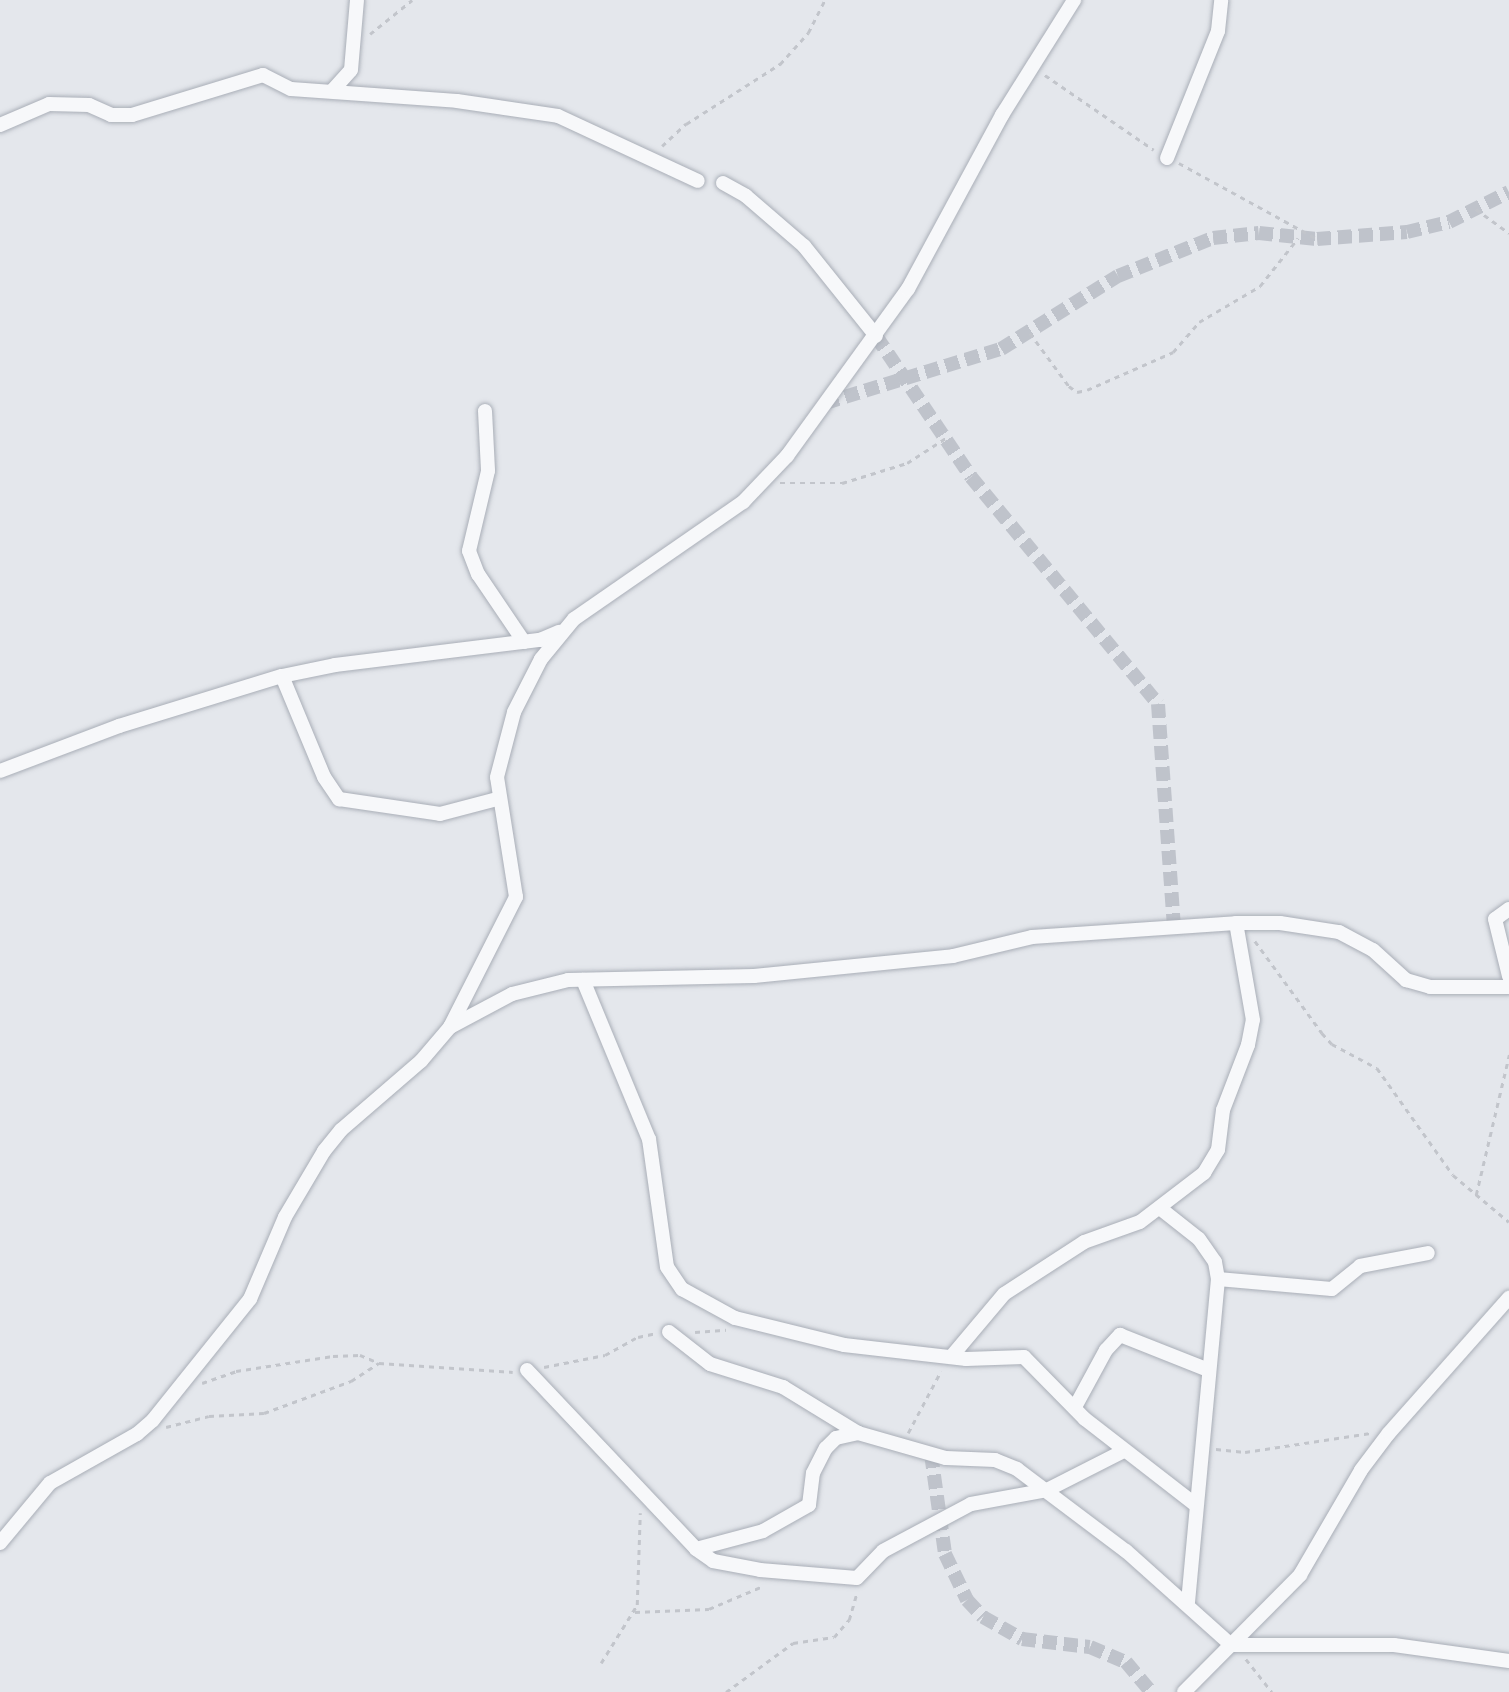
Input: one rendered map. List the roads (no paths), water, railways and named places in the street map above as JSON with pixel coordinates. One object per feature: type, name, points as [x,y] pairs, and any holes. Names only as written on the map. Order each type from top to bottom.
[{"type":"street","points":[[332,92],[351,70],[357,0]]},
{"type":"street","points":[[0,1544],[50,1483],[145,1429],[250,1299],[285,1217],[324,1151],[341,1130],[421,1061],[450,1027],[516,897],[518,885],[497,799],[499,764],[514,712],[541,659],[562,631],[763,484],[876,336],[908,289],[1002,115],[1074,0]]},
{"type":"street","points":[[1167,158],[1218,31],[1221,0]]},
{"type":"street","points":[[0,125],[49,104],[89,104],[111,115],[132,115],[258,76],[273,77],[291,89],[547,114],[652,156],[698,181]]},
{"type":"street","points":[[723,183],[746,196],[804,246],[876,336]]},
{"type":"street","points":[[485,411],[488,471],[469,551],[478,574],[524,642]]},
{"type":"street","points":[[0,771],[118,726],[282,676],[372,660],[524,642],[562,631]]},
{"type":"street","points":[[282,676],[324,777],[339,799],[440,814],[497,799]]},
{"type":"street","points":[[1509,909],[1495,919],[1509,976]]},
{"type":"street","points":[[450,1027],[512,994],[550,983],[754,976],[953,956],[1032,937],[1280,923],[1339,932],[1373,950],[1406,980],[1430,987],[1509,987]]},
{"type":"street","points":[[951,1357],[997,1300],[1032,1274],[1083,1242],[1140,1222],[1161,1209],[1205,1173],[1218,1150],[1223,1110],[1248,1045],[1252,1003],[1237,926]]},
{"type":"street","points":[[583,980],[649,1139],[660,1236],[675,1281],[735,1318],[844,1345],[1000,1361],[1024,1357],[1124,1451],[1196,1505]]},
{"type":"street","points":[[1161,1209],[1199,1239],[1215,1262],[1218,1279],[1206,1369],[1188,1603]]},
{"type":"street","points":[[1218,1279],[1332,1289],[1360,1266],[1429,1253]]},
{"type":"street","points":[[1184,1692],[1300,1575],[1349,1489],[1390,1433],[1509,1298]]},
{"type":"street","points":[[669,1332],[710,1364],[783,1387],[858,1433],[902,1448],[956,1460],[1007,1463],[1047,1490],[1188,1603],[1231,1645],[1394,1645],[1509,1661]]},
{"type":"street","points":[[1075,1407],[1106,1350],[1120,1335],[1206,1369]]},
{"type":"street","points":[[527,1370],[696,1549],[724,1564],[857,1578],[883,1550],[971,1504],[1047,1490],[1124,1451]]},
{"type":"street","points":[[696,1549],[763,1531],[809,1505],[813,1473],[826,1448],[836,1438],[858,1433]]},
{"type":"tunnel","points":[[825,403],[1001,349],[1118,276],[1213,238],[1259,233],[1317,239],[1407,232],[1449,222],[1509,192]]},
{"type":"tunnel","points":[[876,336],[971,477],[1158,704],[1174,928]]},
{"type":"tunnel","points":[[931,1454],[945,1554],[967,1600],[983,1617],[1022,1639],[1090,1647],[1126,1662],[1151,1692]]}]
